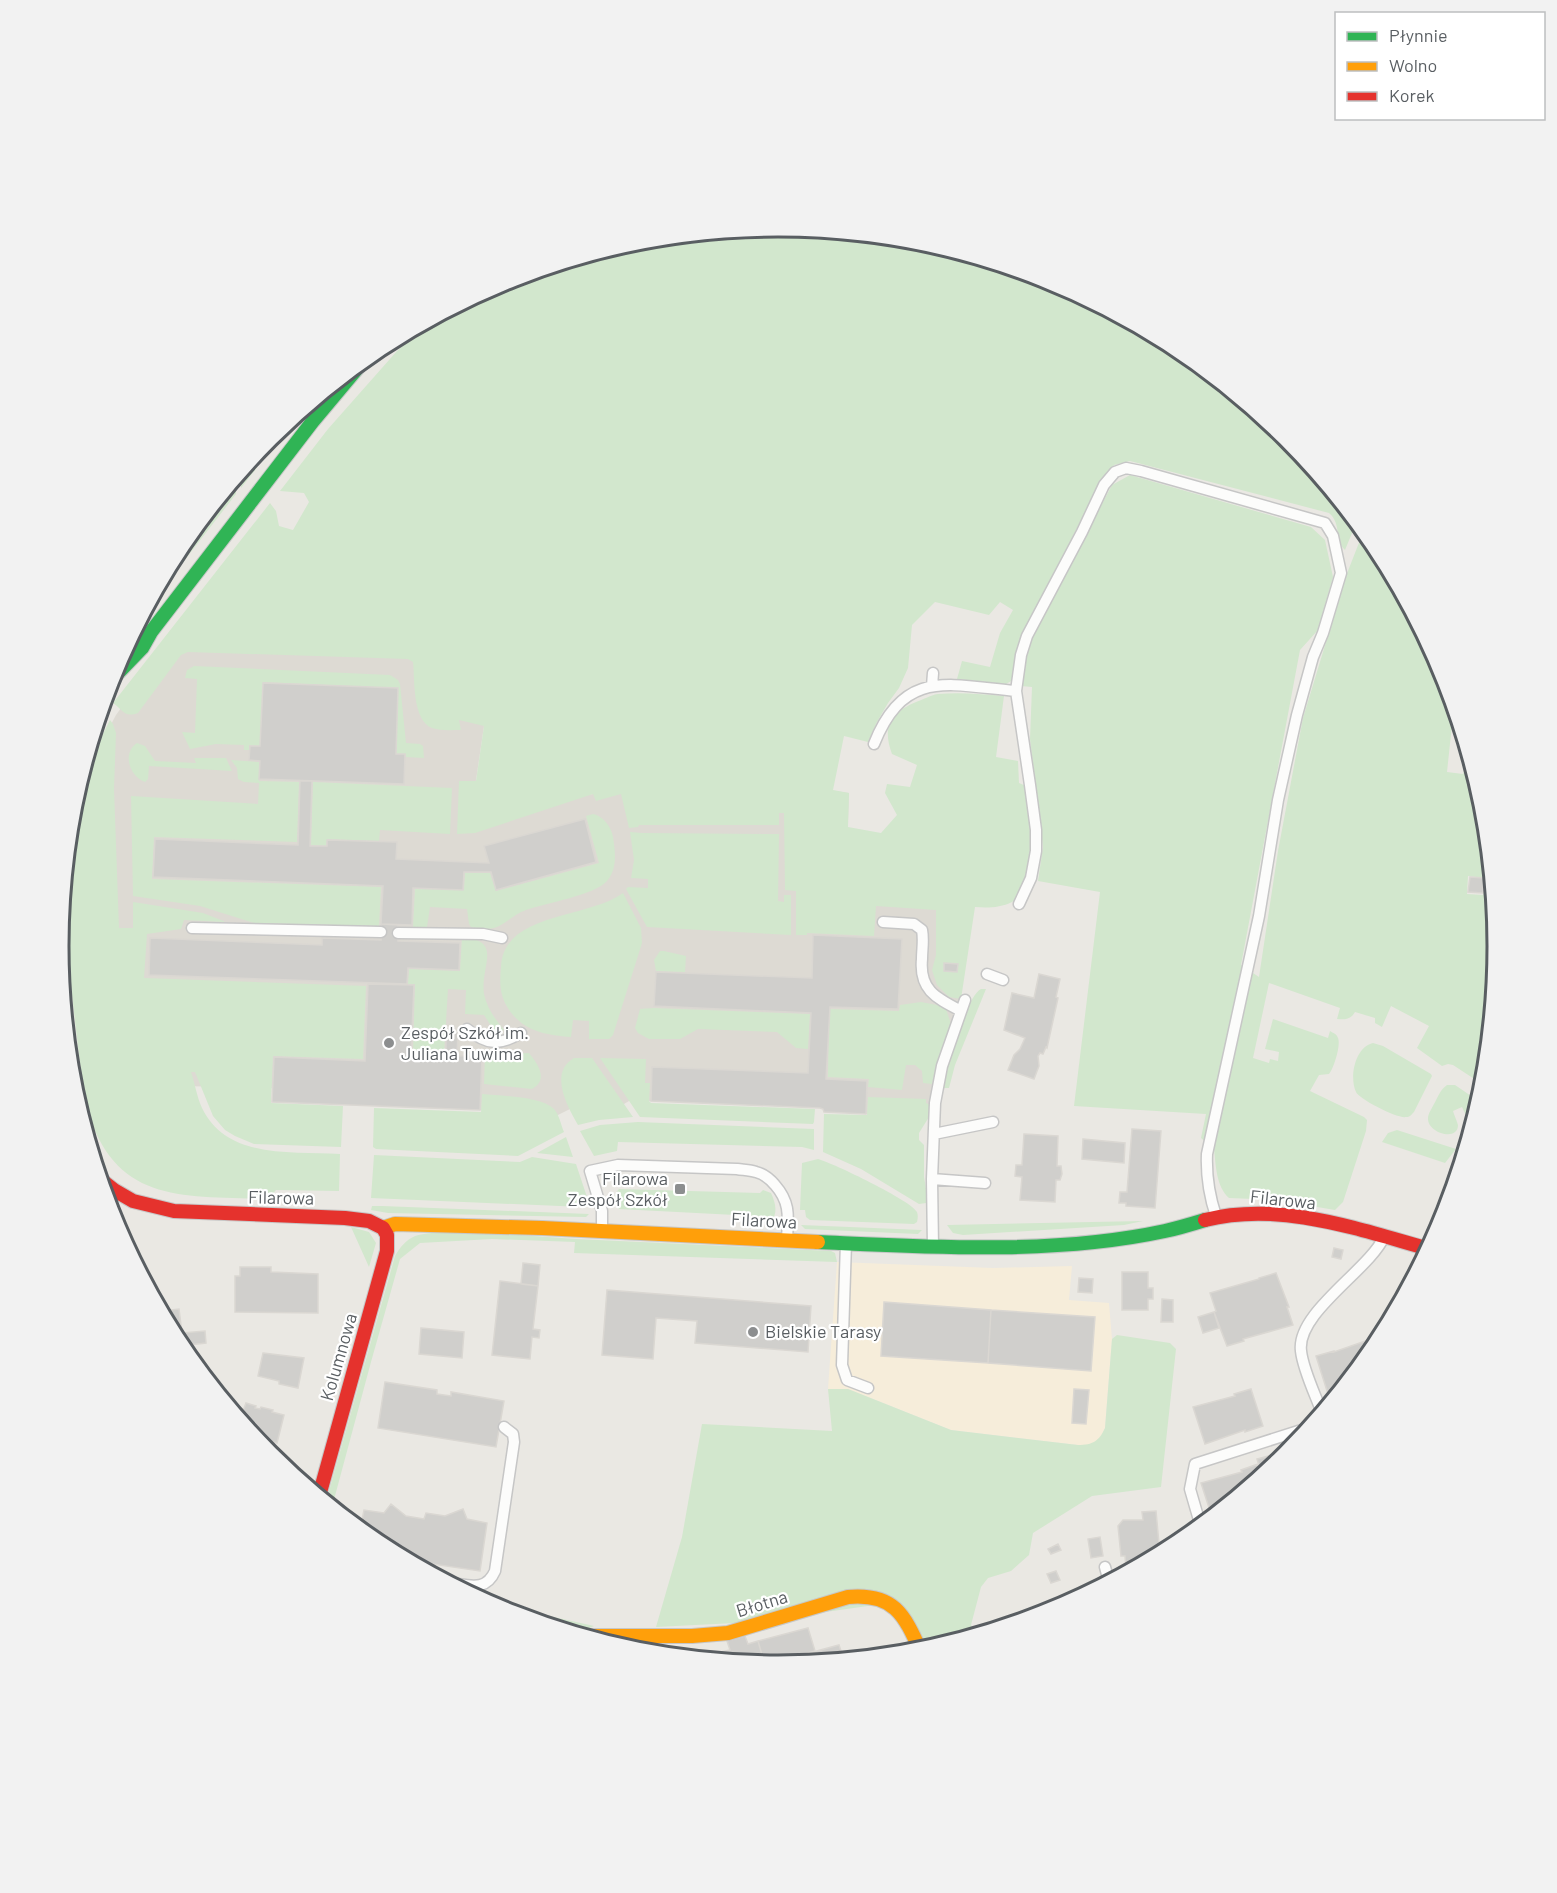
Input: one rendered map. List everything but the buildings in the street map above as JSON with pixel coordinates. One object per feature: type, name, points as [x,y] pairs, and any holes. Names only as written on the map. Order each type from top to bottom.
[{"type":"street","points":[[128,663],[339,390]]},
{"type":"street","points":[[139,641],[151,632]]},
{"type":"street","name":"Filarowa","points":[[112,1188],[134,1201],[174,1211],[345,1218],[369,1221],[383,1228],[395,1224],[492,1225],[933,1247],[1017,1246],[1103,1240],[1156,1233],[1216,1217],[1249,1212],[1289,1215],[1421,1247]]},
{"type":"street","name":"Kolumnowa","points":[[321,1488],[387,1251],[387,1235],[383,1228]]},
{"type":"street","name":"Błotna","points":[[613,1636],[692,1636],[728,1633],[863,1594],[884,1600],[900,1613],[909,1624],[917,1642]]},
{"type":"lane","points":[[1019,904],[1035,863],[1036,830],[1016,691],[1021,655],[1027,636],[1104,485],[1114,472],[1126,468],[1141,471],[1325,523],[1333,536],[1341,573],[1323,633],[1313,657],[1278,800],[1259,916],[1207,1155],[1207,1183],[1216,1217]]},
{"type":"lane","points":[[932,686],[933,673]]},
{"type":"lane","points":[[874,744],[889,713],[902,699],[916,690],[932,686],[947,686],[1016,691]]},
{"type":"lane","points":[[883,922],[914,924],[922,930],[922,979],[936,996],[963,1006],[950,1040],[938,1084],[932,1179],[933,1247]]},
{"type":"lane","points":[[192,928],[381,932]]},
{"type":"lane","points":[[398,933],[483,934],[502,938]]},
{"type":"lane","points":[[987,974],[1004,980]]},
{"type":"lane","points":[[467,1029],[477,1037],[489,1042],[508,1040],[521,1033]]},
{"type":"lane","points":[[934,1134],[993,1122]]},
{"type":"lane","points":[[601,1231],[602,1211],[590,1171],[618,1165],[737,1169],[756,1172],[769,1178],[786,1201],[788,1211],[786,1240]]},
{"type":"lane","points":[[932,1179],[985,1183]]},
{"type":"lane","points":[[1319,1405],[1301,1352],[1304,1336],[1310,1323],[1326,1302],[1374,1255],[1384,1236]]},
{"type":"lane","points":[[846,1243],[842,1365],[848,1380],[868,1388]]},
{"type":"lane","points":[[469,1585],[486,1584],[492,1579],[495,1571],[514,1442],[513,1434],[504,1427]]},
{"type":"lane","points":[[1198,1518],[1190,1489],[1195,1464],[1295,1432]]},
{"type":"lane","points":[[1105,1567],[1107,1575]]},
{"type":"shaded area","points":[[176,631],[434,648],[484,726],[470,821],[593,794],[766,781],[849,793],[848,821],[822,823],[937,901],[961,999],[936,1065],[929,1117],[824,1112],[820,1108],[651,1101],[629,1101],[624,1104],[570,1109],[558,1115],[480,1110],[272,1088],[97,1084],[97,751],[116,715]]},
{"type":"shaded area","points":[[837,1262],[993,1268],[1072,1266],[1069,1300],[1109,1303],[1112,1339],[1105,1428],[1100,1439],[1090,1445],[1078,1445],[951,1430],[848,1389],[828,1389]]},
{"type":"green space","points":[[778,237],[871,243],[917,251],[962,261],[1050,291],[1133,332],[1173,357],[1246,413],[1280,445],[1312,479],[1353,531],[1345,550],[1340,542],[1333,517],[1329,513],[1130,461],[1114,465],[1083,516],[1057,570],[1013,680],[1006,684],[957,679],[962,661],[990,667],[1000,633],[1013,610],[1000,602],[989,615],[935,602],[912,625],[908,668],[868,742],[844,736],[833,790],[849,793],[848,827],[881,833],[897,815],[885,793],[887,784],[910,787],[917,765],[892,754],[888,729],[894,716],[907,706],[929,696],[963,693],[1004,696],[996,757],[1018,761],[1019,783],[1026,786],[1031,826],[1030,866],[1026,879],[1013,901],[998,906],[975,907],[961,999],[949,997],[937,985],[932,970],[936,955],[936,910],[876,906],[874,936],[807,933],[807,935],[796,935],[796,891],[785,890],[784,813],[779,813],[779,825],[639,825],[629,828],[621,794],[596,801],[593,794],[475,833],[457,834],[459,781],[476,781],[484,726],[459,720],[461,730],[439,730],[426,724],[421,717],[416,699],[413,662],[408,659],[188,652],[181,655],[138,713],[127,714],[113,703],[270,503],[276,511],[279,526],[293,530],[309,502],[304,493],[280,491],[328,429],[397,351],[424,332],[507,291],[595,261],[640,251],[686,243]]},
{"type":"green space","points":[[258,465],[256,469],[241,488],[241,484]]},
{"type":"green space","points":[[1130,475],[1311,527],[1325,540],[1333,577],[1318,630],[1300,650],[1241,965],[1259,977],[1278,851],[1303,718],[1346,576],[1360,541],[1393,592],[1415,633],[1434,675],[1452,725],[1447,772],[1463,774],[1466,771],[1482,854],[1484,878],[1468,876],[1467,894],[1483,895],[1484,882],[1488,946],[1482,1039],[1475,1079],[1453,1065],[1442,1066],[1417,1048],[1429,1026],[1391,1006],[1382,1027],[1375,1023],[1375,1018],[1355,1012],[1348,1018],[1337,1019],[1340,1008],[1269,983],[1253,1058],[1269,1063],[1270,1059],[1278,1061],[1279,1052],[1265,1049],[1273,1019],[1328,1038],[1330,1031],[1337,1036],[1339,1041],[1335,1062],[1329,1074],[1319,1075],[1310,1091],[1367,1120],[1366,1131],[1343,1202],[1335,1210],[1276,1200],[1229,1198],[1219,1182],[1214,1149],[1201,1138],[1206,1114],[1074,1106],[1100,892],[1038,881],[1043,847],[1030,739],[1032,687],[1021,686],[1025,656],[1031,637],[1112,485]]},
{"type":"green space","points":[[236,490],[236,494],[181,565]]},
{"type":"green space","points":[[194,666],[390,675],[400,684],[406,743],[423,746],[424,758],[396,754],[398,688],[263,682],[260,746],[249,745],[249,750],[244,750],[244,745],[216,744],[190,749],[182,732],[195,733],[197,679],[185,678],[187,670]]},
{"type":"green space","points":[[110,720],[116,733],[114,789],[119,928],[133,928],[133,902],[203,913],[226,922],[184,920],[181,929],[147,934],[144,978],[366,986],[363,1059],[273,1056],[271,1103],[343,1106],[341,1147],[254,1144],[235,1136],[225,1130],[213,1116],[195,1072],[191,1072],[202,1108],[213,1125],[227,1137],[244,1145],[262,1149],[340,1154],[339,1191],[276,1190],[268,1199],[177,1194],[152,1187],[130,1176],[111,1158],[96,1132],[82,1077],[71,984],[69,946],[75,854],[83,808],[101,738]]},
{"type":"green space","points":[[137,743],[145,746],[155,761],[196,763],[194,758],[226,758],[232,771],[149,766],[148,779],[145,782],[135,775],[129,764],[130,752]]},
{"type":"green space","points":[[231,760],[259,762],[259,781],[299,782],[297,842],[154,837],[152,879],[381,887],[379,926],[254,923],[200,906],[133,896],[131,796],[258,804],[259,783],[244,782],[238,779],[237,768]]},
{"type":"green space","points":[[313,782],[452,788],[450,834],[380,830],[379,841],[327,839],[326,846],[311,845]]},
{"type":"green space","points":[[593,814],[603,819],[608,825],[612,833],[614,848],[613,871],[601,886],[526,910],[494,928],[471,927],[467,909],[430,907],[427,927],[413,927],[415,889],[464,890],[465,873],[490,873],[496,891],[599,863],[586,816]]},
{"type":"green space","points":[[630,832],[779,834],[778,901],[784,902],[784,895],[791,895],[791,935],[647,927],[626,889],[628,887],[648,888],[648,879],[631,878],[634,860]]},
{"type":"green space","points":[[623,893],[641,928],[642,943],[613,1035],[609,1039],[589,1039],[589,1021],[573,1020],[571,1037],[551,1035],[533,1029],[517,1019],[505,1003],[502,994],[500,980],[505,949],[516,936],[531,926],[589,908]]},
{"type":"green space","points":[[462,937],[475,939],[486,949],[484,994],[492,1013],[504,1030],[495,1032],[484,1015],[465,1014],[466,990],[448,989],[444,1054],[413,1052],[415,984],[408,984],[409,969],[460,971]]},
{"type":"green space","points":[[660,951],[686,956],[685,972],[656,971],[654,960]]},
{"type":"green space","points":[[981,989],[986,989],[955,1065],[949,1088],[943,1088],[963,1018],[975,994]]},
{"type":"green space","points":[[921,1002],[946,1009],[951,1024],[936,1065],[932,1084],[923,1083],[922,1071],[915,1065],[906,1065],[902,1090],[868,1087],[869,1079],[828,1077],[829,1009],[899,1011],[900,1005]]},
{"type":"green space","points":[[640,1009],[810,1014],[808,1049],[796,1048],[777,1032],[698,1029],[680,1039],[649,1039],[638,1033],[635,1028]]},
{"type":"green space","points":[[1373,1043],[1383,1046],[1432,1076],[1414,1112],[1407,1117],[1387,1112],[1371,1104],[1356,1092],[1353,1079],[1355,1063],[1362,1050]]},
{"type":"green space","points":[[529,1053],[536,1062],[541,1077],[532,1089],[484,1084],[485,1055]]},
{"type":"green space","points":[[574,1058],[592,1058],[633,1117],[599,1120],[578,1125],[565,1100],[561,1081],[566,1064]]},
{"type":"green space","points":[[600,1058],[646,1059],[645,1083],[650,1083],[649,1101],[651,1103],[815,1109],[814,1122],[813,1124],[640,1117]]},
{"type":"green space","points":[[1447,1085],[1455,1085],[1472,1096],[1467,1117],[1462,1107],[1453,1111],[1458,1125],[1457,1130],[1453,1133],[1443,1134],[1432,1128],[1429,1123],[1429,1113],[1441,1091]]},
{"type":"green space","points":[[482,1094],[540,1101],[556,1111],[564,1132],[518,1156],[376,1149],[373,1147],[374,1108],[481,1112]]},
{"type":"green space","points":[[868,1097],[926,1099],[926,1103],[930,1105],[929,1117],[919,1133],[919,1140],[924,1145],[924,1177],[928,1200],[926,1203],[919,1204],[861,1169],[823,1152],[824,1114],[867,1115]]},
{"type":"green space","points":[[638,1122],[814,1129],[814,1150],[802,1147],[618,1142],[617,1151],[594,1156],[580,1131],[600,1125]]},
{"type":"green space","points":[[1397,1130],[1456,1149],[1445,1163],[1382,1142],[1388,1133]]},
{"type":"green space","points":[[566,1137],[573,1157],[537,1153]]},
{"type":"green space","points":[[374,1155],[520,1162],[532,1157],[576,1164],[587,1197],[582,1199],[583,1207],[371,1198]]},
{"type":"green space","points":[[818,1159],[855,1175],[902,1200],[917,1212],[917,1222],[914,1224],[810,1220],[806,1217],[805,1210],[800,1210],[802,1163]]},
{"type":"green space","points":[[619,1189],[760,1193],[763,1190],[771,1193],[775,1211],[774,1217],[619,1209],[614,1199]]},
{"type":"green space","points":[[372,1206],[589,1214],[586,1217],[388,1213],[371,1210]]},
{"type":"green space","points":[[1143,1221],[1124,1225],[963,1235],[953,1233],[947,1225]]},
{"type":"green space","points":[[801,1225],[922,1230],[918,1234],[805,1229]]},
{"type":"green space","points":[[351,1227],[369,1232],[376,1243],[369,1267]]},
{"type":"green space","points":[[442,1232],[831,1251],[835,1253],[837,1262],[574,1253],[575,1242],[492,1239],[420,1243],[400,1259],[334,1499],[328,1494],[395,1256],[406,1242],[415,1236]]},
{"type":"green space","points":[[1117,1335],[1170,1343],[1176,1349],[1161,1487],[1092,1496],[1033,1533],[1029,1555],[1011,1571],[988,1578],[981,1587],[971,1625],[973,1629],[921,1641],[896,1602],[755,1622],[656,1627],[682,1537],[702,1424],[832,1431],[828,1389],[848,1389],[951,1430],[1078,1445],[1088,1444],[1098,1439],[1105,1428],[1112,1339]]},
{"type":"green space","points":[[538,1613],[594,1626],[586,1629]]},
{"type":"traffic: fast","points":[[129,661],[142,648],[151,632],[338,391]]},
{"type":"traffic: fast","points":[[818,1242],[948,1247],[1080,1244],[1170,1230],[1205,1220]]},
{"type":"traffic: slow","points":[[383,1228],[395,1224],[542,1228],[818,1242]]},
{"type":"traffic: slow","points":[[613,1636],[692,1636],[728,1633],[848,1597],[864,1597],[887,1603],[895,1609],[903,1617],[916,1642]]},
{"type":"traffic: jam","points":[[112,1188],[133,1201],[174,1211],[345,1218],[369,1221],[383,1228]]},
{"type":"traffic: jam","points":[[1205,1220],[1233,1215],[1290,1216],[1346,1226],[1421,1247]]},
{"type":"traffic: jam","points":[[321,1488],[387,1251],[387,1235],[383,1228]]},
{"type":"place","name":"Zespół Szkół im. Juliana Tuwima","points":[[389,1043]]},
{"type":"place","name":"Filarowa Zespół Szkół","points":[[680,1189]]},
{"type":"place","name":"Bielskie Tarasy","points":[[753,1332]]}]
